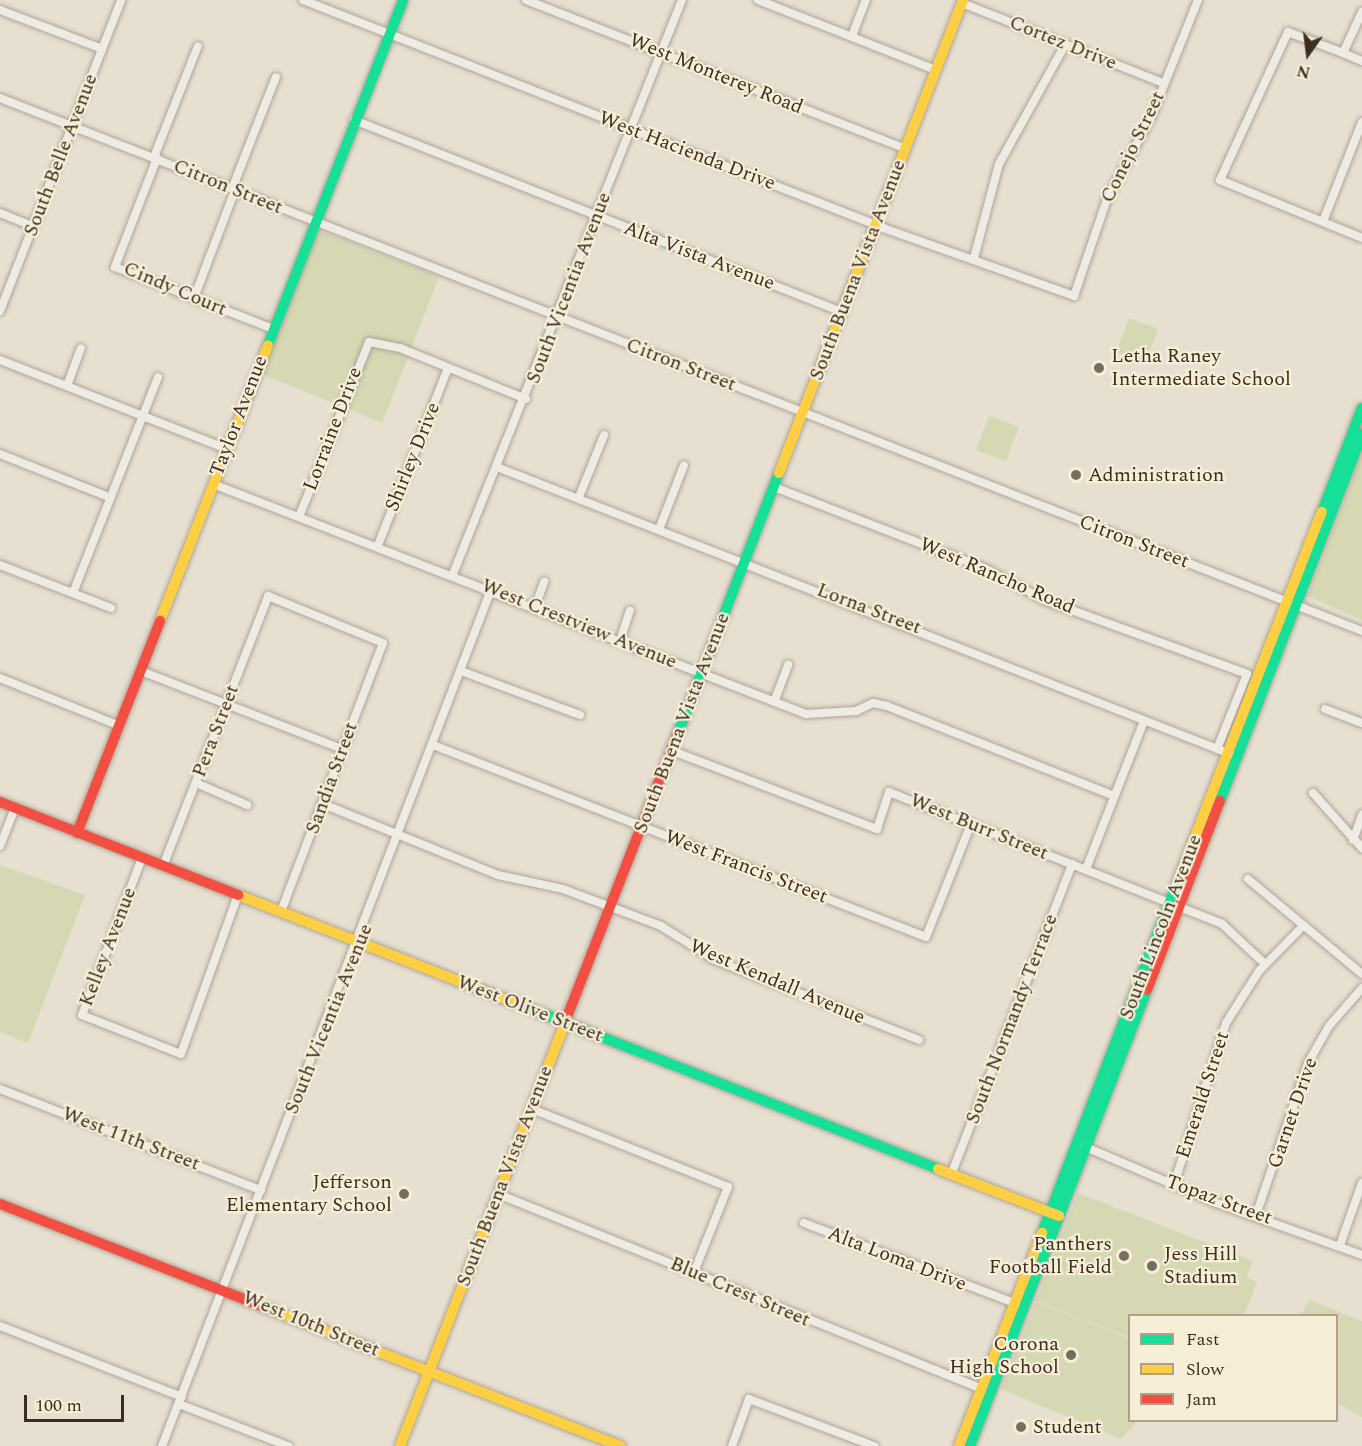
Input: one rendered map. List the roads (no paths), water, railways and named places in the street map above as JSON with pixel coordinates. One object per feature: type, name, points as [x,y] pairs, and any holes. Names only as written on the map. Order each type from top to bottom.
[{"type":"street","name":"South Belle Avenue","points":[[0,311],[121,0]]},
{"type":"street","name":"West Hacienda Drive","points":[[303,0],[876,225],[974,258],[1074,296]]},
{"type":"street","name":"Taylor Avenue","points":[[77,833],[314,222],[403,0]]},
{"type":"street","name":"West Monterey Road","points":[[526,0],[906,149]]},
{"type":"street","name":"South Vicentia Avenue","points":[[453,574],[526,399],[682,0]]},
{"type":"street","points":[[758,0],[776,3],[936,70]]},
{"type":"street","points":[[852,36],[866,0]]},
{"type":"street","name":"Conejo Street","points":[[1074,296],[1116,177],[1152,115],[1198,0]]},
{"type":"street","name":"Cortez Drive","points":[[963,2],[1163,83]]},
{"type":"street","name":"South Buena Vista Avenue","points":[[400,1446],[963,2]]},
{"type":"street","points":[[0,10],[102,50]]},
{"type":"street","points":[[1343,53],[1362,12]]},
{"type":"street","points":[[1362,61],[1288,32],[1220,180],[1324,219],[1362,238]]},
{"type":"street","points":[[974,258],[999,164],[1065,45]]},
{"type":"street","points":[[155,158],[198,46]]},
{"type":"street","points":[[194,298],[276,77]]},
{"type":"street","name":"Citron Street","points":[[0,98],[1362,631]]},
{"type":"street","name":"Alta Vista Avenue","points":[[354,120],[842,312]]},
{"type":"street","points":[[1324,219],[1362,122]]},
{"type":"street","name":"Cindy Court","points":[[155,158],[115,267],[273,330]]},
{"type":"street","points":[[0,213],[33,226]]},
{"type":"street","name":"Lorraine Drive","points":[[299,517],[369,342],[448,368]]},
{"type":"street","points":[[66,386],[81,348]]},
{"type":"street","points":[[0,360],[227,449]]},
{"type":"street","points":[[448,368],[526,399]]},
{"type":"street","name":"Shirley Drive","points":[[378,545],[448,368]]},
{"type":"street","points":[[73,593],[158,377]]},
{"type":"street","name":"South Lincoln Avenue","points":[[1292,603],[1362,408]]},
{"type":"street","name":"South Lincoln Avenue","points":[[970,1446],[1020,1305],[1081,1145],[1292,603],[1362,434]]},
{"type":"street","points":[[579,497],[604,435]]},
{"type":"street","points":[[0,454],[111,498]]},
{"type":"street","points":[[660,527],[684,465]]},
{"type":"street","name":"Lorna Street","points":[[497,467],[660,527],[1233,755]]},
{"type":"street","name":"West Crestview Avenue","points":[[213,484],[453,574],[806,714],[856,711],[873,703],[887,706],[1114,796]]},
{"type":"street","name":"West Rancho Road","points":[[774,487],[986,569],[1044,600],[1247,674],[1217,749]]},
{"type":"street","points":[[0,565],[111,608]]},
{"type":"street","points":[[535,607],[544,582]]},
{"type":"street","name":"South Vicentia Avenue","points":[[162,1446],[401,835],[491,590]]},
{"type":"street","name":"Pera Street","points":[[163,866],[268,596],[383,643]]},
{"type":"street","points":[[620,641],[630,611]]},
{"type":"street","name":"Sandia Street","points":[[281,912],[383,643]]},
{"type":"street","points":[[774,702],[788,665]]},
{"type":"street","points":[[141,671],[227,702],[342,749]]},
{"type":"street","points":[[461,671],[580,716]]},
{"type":"street","points":[[0,678],[120,726]]},
{"type":"street","points":[[1325,709],[1362,723]]},
{"type":"street","points":[[1086,869],[1144,721]]},
{"type":"street","name":"West Francis Street","points":[[433,745],[926,938],[971,824]]},
{"type":"street","name":"West Burr Street","points":[[670,750],[877,829],[889,792],[1222,924],[1265,964]]},
{"type":"street","points":[[196,783],[247,805]]},
{"type":"street","points":[[1313,793],[1362,848]]},
{"type":"street","name":"West Olive Street","points":[[0,802],[1055,1214]]},
{"type":"street","name":"West Kendall Avenue","points":[[323,804],[498,875],[563,889],[661,926],[715,960],[919,1040]]},
{"type":"street","points":[[0,846],[15,808]]},
{"type":"street","points":[[1353,840],[1362,815]]},
{"type":"street","name":"Kelley Avenue","points":[[142,858],[82,1015],[181,1054],[238,895]]},
{"type":"street","name":"South Normandy Terrace","points":[[951,1175],[1072,864]]},
{"type":"street","points":[[1248,879],[1362,974]]},
{"type":"street","name":"Emerald Street","points":[[1173,1184],[1220,1036],[1265,964],[1304,925]]},
{"type":"street","name":"Garnet Drive","points":[[1256,1215],[1308,1063],[1329,1026],[1362,988]]},
{"type":"street","name":"West 11th Street","points":[[0,1089],[261,1190]]},
{"type":"street","points":[[532,1109],[728,1187],[694,1272]]},
{"type":"street","name":"Topaz Street","points":[[1081,1145],[1173,1184],[1362,1255]]},
{"type":"street","points":[[1340,1245],[1362,1183]]},
{"type":"street","name":"Blue Crest Street","points":[[498,1194],[738,1289],[745,1298],[982,1389]]},
{"type":"street","name":"West 10th Street","points":[[0,1204],[621,1446]]},
{"type":"street","name":"Alta Loma Drive","points":[[804,1223],[1020,1305]]},
{"type":"street","name":"South Lincoln Avenue","points":[[959,1446],[1020,1305]]},
{"type":"street","points":[[0,1326],[288,1446]]},
{"type":"street","points":[[732,1446],[749,1399],[874,1446]]},
{"type":"place","name":"Letha Raney Intermediate School","points":[[1099,368]]},
{"type":"place","name":"Administration","points":[[1076,475]]},
{"type":"place","name":"Jefferson Elementary School","points":[[404,1194]]},
{"type":"place","name":"Panthers Football Field","points":[[1124,1256]]},
{"type":"place","name":"Jess Hill Stadium","points":[[1152,1266]]},
{"type":"place","name":"Corona High School","points":[[1071,1355]]},
{"type":"place","name":"Student","points":[[1021,1427]]}]
